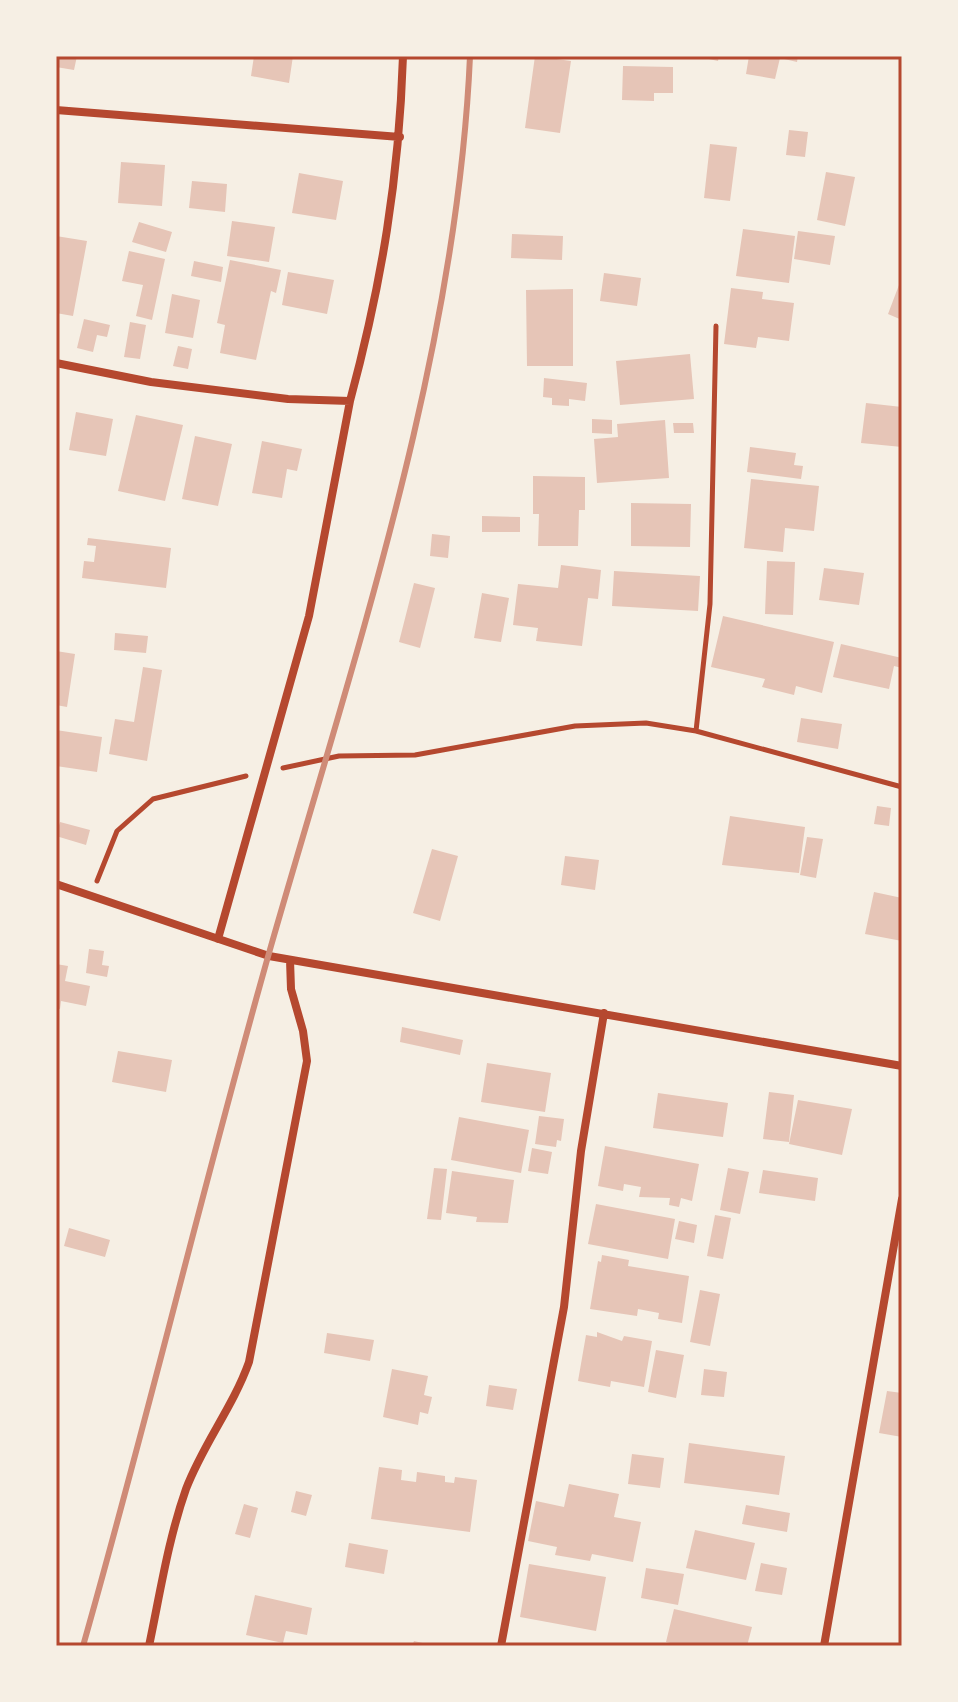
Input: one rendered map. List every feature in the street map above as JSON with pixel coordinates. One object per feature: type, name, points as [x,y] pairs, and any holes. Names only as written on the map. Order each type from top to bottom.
[{"type":"street","points":[[218,939],[309,616],[350,401],[388,237],[400,137],[403,56]]},
{"type":"street","points":[[56,110],[400,137]]},
{"type":"street","points":[[56,363],[151,382],[301,400],[350,401]]},
{"type":"street","points":[[56,884],[90,898],[290,960],[902,1066]]},
{"type":"street","points":[[149,1646],[169,1549],[187,1487],[236,1398],[249,1362],[307,1061],[303,1031],[291,989],[290,960]]},
{"type":"street","points":[[501,1646],[564,1307],[581,1151],[604,1013]]},
{"type":"street","points":[[824,1646],[902,1199]]},
{"type":"path","points":[[696,731],[710,604],[716,326]]},
{"type":"path","points":[[90,898],[117,831],[153,799],[339,756],[415,755],[575,726],[646,723],[696,731],[902,787]]},
{"type":"building","points":[[56,56],[77,56],[74,70],[56,67]]},
{"type":"building","points":[[254,56],[293,56],[289,83],[251,76]]},
{"type":"building","points":[[535,56],[571,61],[560,133],[525,128]]},
{"type":"building","points":[[695,56],[719,56],[718,61]]},
{"type":"building","points":[[749,56],[798,56],[797,62],[780,58],[775,79],[746,74]]},
{"type":"building","points":[[623,66],[673,67],[673,93],[654,93],[654,101],[622,100]]},
{"type":"building","points":[[789,130],[808,132],[805,157],[786,155]]},
{"type":"building","points":[[710,144],[737,147],[730,201],[704,198]]},
{"type":"building","points":[[121,162],[165,165],[162,206],[118,203]]},
{"type":"building","points":[[826,172],[855,177],[845,226],[817,220]]},
{"type":"building","points":[[299,173],[343,181],[336,220],[292,213]]},
{"type":"building","points":[[192,181],[227,184],[225,212],[189,208]]},
{"type":"building","points":[[232,221],[275,227],[269,262],[227,256]]},
{"type":"building","points":[[139,222],[172,232],[166,252],[132,242]]},
{"type":"building","points":[[743,229],[795,236],[789,283],[736,276]]},
{"type":"building","points":[[798,231],[835,236],[830,265],[794,259]]},
{"type":"building","points":[[512,234],[563,236],[562,260],[511,258]]},
{"type":"building","points":[[56,236],[87,241],[73,316],[56,313]]},
{"type":"building","points":[[129,251],[165,259],[152,320],[136,316],[143,285],[122,281]]},
{"type":"building","points":[[230,260],[281,270],[276,293],[271,291],[256,360],[220,353],[225,325],[217,323]]},
{"type":"building","points":[[194,261],[223,267],[221,282],[191,276]]},
{"type":"building","points":[[288,272],[334,280],[327,314],[282,305]]},
{"type":"building","points":[[604,273],[641,278],[637,306],[600,301]]},
{"type":"building","points":[[902,277],[902,320],[888,314]]},
{"type":"building","points":[[731,288],[763,292],[762,299],[794,303],[789,341],[758,337],[756,348],[724,344]]},
{"type":"building","points":[[573,289],[573,366],[527,366],[526,290]]},
{"type":"building","points":[[172,294],[200,300],[193,338],[165,333]]},
{"type":"building","points":[[84,319],[110,325],[107,337],[97,335],[93,352],[77,348]]},
{"type":"building","points":[[130,322],[146,325],[140,359],[124,357]]},
{"type":"building","points":[[178,346],[192,349],[188,369],[173,366]]},
{"type":"building","points":[[690,354],[694,399],[620,405],[616,361]]},
{"type":"building","points":[[544,378],[587,383],[585,401],[569,399],[569,406],[552,405],[552,398],[543,397]]},
{"type":"building","points":[[866,403],[902,407],[902,447],[861,443]]},
{"type":"building","points":[[76,412],[113,419],[106,456],[69,450]]},
{"type":"building","points":[[136,415],[183,425],[165,501],[118,491]]},
{"type":"building","points":[[592,419],[612,420],[612,434],[592,433]]},
{"type":"building","points":[[665,420],[669,478],[597,483],[594,439],[618,437],[617,424]]},
{"type":"building","points":[[673,423],[693,423],[694,433],[674,433]]},
{"type":"building","points":[[195,436],[232,444],[218,506],[182,499]]},
{"type":"building","points":[[262,441],[302,449],[297,471],[287,469],[282,498],[252,493]]},
{"type":"building","points":[[750,447],[796,453],[794,465],[803,466],[801,479],[747,472]]},
{"type":"building","points":[[533,476],[585,477],[585,510],[579,510],[578,546],[538,546],[539,514],[533,514]]},
{"type":"building","points":[[751,479],[819,486],[814,531],[785,528],[783,552],[744,548]]},
{"type":"building","points":[[631,503],[691,504],[690,547],[631,546]]},
{"type":"building","points":[[482,516],[520,517],[520,532],[482,532]]},
{"type":"building","points":[[432,534],[450,536],[448,558],[430,556]]},
{"type":"building","points":[[88,538],[171,548],[166,588],[82,578],[84,561],[94,562],[96,546],[87,545]]},
{"type":"building","points":[[767,561],[795,562],[793,615],[765,614]]},
{"type":"building","points":[[561,565],[601,570],[598,599],[588,598],[582,646],[536,641],[538,628],[513,625],[518,584],[558,588]]},
{"type":"building","points":[[824,568],[864,573],[859,605],[819,600]]},
{"type":"building","points":[[614,571],[700,576],[698,611],[612,606]]},
{"type":"building","points":[[414,583],[435,588],[420,648],[399,642]]},
{"type":"building","points":[[482,593],[509,598],[501,642],[474,638]]},
{"type":"building","points":[[723,616],[834,642],[822,693],[796,686],[794,695],[762,687],[765,679],[711,667]]},
{"type":"building","points":[[115,633],[148,636],[146,653],[114,650]]},
{"type":"building","points":[[841,644],[902,658],[902,668],[894,666],[889,689],[833,677]]},
{"type":"building","points":[[56,651],[75,654],[67,707],[56,705]]},
{"type":"building","points":[[143,667],[162,670],[147,761],[109,754],[115,719],[134,722]]},
{"type":"building","points":[[801,718],[842,724],[838,749],[797,742]]},
{"type":"building","points":[[56,730],[102,737],[97,772],[56,766]]},
{"type":"building","points":[[877,806],[891,808],[889,826],[874,824]]},
{"type":"building","points":[[730,816],[805,827],[799,873],[722,865]]},
{"type":"building","points":[[60,822],[90,830],[86,845],[56,836]]},
{"type":"building","points":[[807,837],[823,839],[816,878],[800,875]]},
{"type":"building","points":[[432,849],[458,856],[440,921],[413,913]]},
{"type":"building","points":[[565,856],[599,860],[595,890],[561,885]]},
{"type":"building","points":[[874,892],[902,898],[902,941],[865,934]]},
{"type":"building","points":[[89,949],[104,951],[102,965],[109,966],[107,977],[86,973]]},
{"type":"building","points":[[56,964],[68,966],[65,981],[90,986],[86,1006],[61,1001],[60,1009],[56,1008]]},
{"type":"building","points":[[402,1027],[463,1040],[460,1055],[400,1042]]},
{"type":"building","points":[[118,1051],[172,1060],[166,1092],[112,1082]]},
{"type":"building","points":[[487,1063],[551,1073],[545,1112],[481,1102]]},
{"type":"building","points":[[769,1092],[794,1095],[789,1142],[763,1139]]},
{"type":"building","points":[[658,1093],[728,1103],[723,1137],[653,1128]]},
{"type":"building","points":[[798,1100],[852,1109],[842,1155],[789,1144]]},
{"type":"building","points":[[539,1116],[564,1119],[561,1141],[557,1140],[556,1147],[535,1144]]},
{"type":"building","points":[[459,1117],[529,1130],[521,1173],[451,1160]]},
{"type":"building","points":[[605,1146],[699,1164],[692,1201],[681,1198],[679,1207],[669,1205],[670,1198],[639,1197],[641,1187],[624,1184],[623,1191],[598,1186]]},
{"type":"building","points":[[532,1148],[552,1152],[548,1174],[528,1171]]},
{"type":"building","points":[[434,1168],[447,1169],[441,1220],[427,1219]]},
{"type":"building","points":[[728,1168],[749,1172],[740,1214],[720,1210]]},
{"type":"building","points":[[763,1170],[818,1178],[815,1201],[759,1193]]},
{"type":"building","points":[[452,1171],[514,1180],[508,1223],[476,1222],[477,1217],[446,1213]]},
{"type":"building","points":[[596,1204],[675,1219],[668,1259],[588,1244]]},
{"type":"building","points":[[715,1215],[731,1218],[723,1259],[707,1256]]},
{"type":"building","points":[[679,1221],[697,1225],[694,1243],[675,1239]]},
{"type":"building","points":[[69,1228],[110,1240],[105,1257],[64,1246]]},
{"type":"building","points":[[602,1255],[629,1260],[628,1266],[689,1276],[682,1323],[658,1319],[659,1313],[638,1309],[637,1316],[590,1309],[598,1261],[601,1262]]},
{"type":"building","points":[[700,1290],[720,1294],[710,1346],[690,1342]]},
{"type":"building","points":[[597,1332],[622,1341],[624,1336],[652,1341],[644,1387],[611,1381],[610,1387],[578,1381],[586,1335],[597,1337]]},
{"type":"building","points":[[327,1333],[374,1340],[370,1361],[324,1353]]},
{"type":"building","points":[[656,1350],[684,1355],[676,1398],[648,1392]]},
{"type":"building","points":[[392,1369],[428,1376],[424,1395],[432,1397],[428,1414],[420,1412],[418,1425],[383,1417]]},
{"type":"building","points":[[704,1369],[727,1372],[724,1397],[701,1395]]},
{"type":"building","points":[[489,1385],[517,1389],[513,1410],[486,1406]]},
{"type":"building","points":[[887,1391],[902,1393],[902,1437],[879,1433]]},
{"type":"building","points":[[689,1443],[785,1456],[779,1495],[684,1483]]},
{"type":"building","points":[[632,1454],[664,1458],[660,1488],[628,1484]]},
{"type":"building","points":[[379,1467],[402,1470],[401,1480],[416,1482],[417,1472],[445,1476],[445,1482],[454,1483],[455,1477],[477,1480],[470,1532],[371,1519]]},
{"type":"building","points":[[569,1484],[619,1494],[614,1517],[641,1522],[633,1562],[592,1554],[590,1561],[555,1555],[557,1547],[528,1541],[536,1501],[564,1507]]},
{"type":"building","points":[[296,1491],[312,1495],[306,1516],[291,1512]]},
{"type":"building","points":[[244,1504],[258,1508],[250,1538],[235,1534]]},
{"type":"building","points":[[746,1505],[790,1513],[787,1532],[742,1524]]},
{"type":"building","points":[[695,1530],[755,1543],[746,1580],[686,1568]]},
{"type":"building","points":[[349,1543],[388,1550],[384,1574],[345,1567]]},
{"type":"building","points":[[761,1563],[787,1568],[782,1595],[755,1591]]},
{"type":"building","points":[[529,1564],[606,1577],[596,1631],[520,1617]]},
{"type":"building","points":[[646,1568],[684,1574],[678,1605],[641,1598]]},
{"type":"building","points":[[255,1595],[312,1608],[307,1635],[286,1631],[283,1643],[246,1635]]},
{"type":"building","points":[[674,1609],[752,1627],[747,1646],[683,1646],[666,1642]]},
{"type":"building","points":[[414,1641],[431,1645],[431,1646],[412,1646]]},
{"type":"railway","points":[[83,1646],[247,1033],[367,618],[396,506],[423,394],[445,281],[461,168],[470,56]]}]
